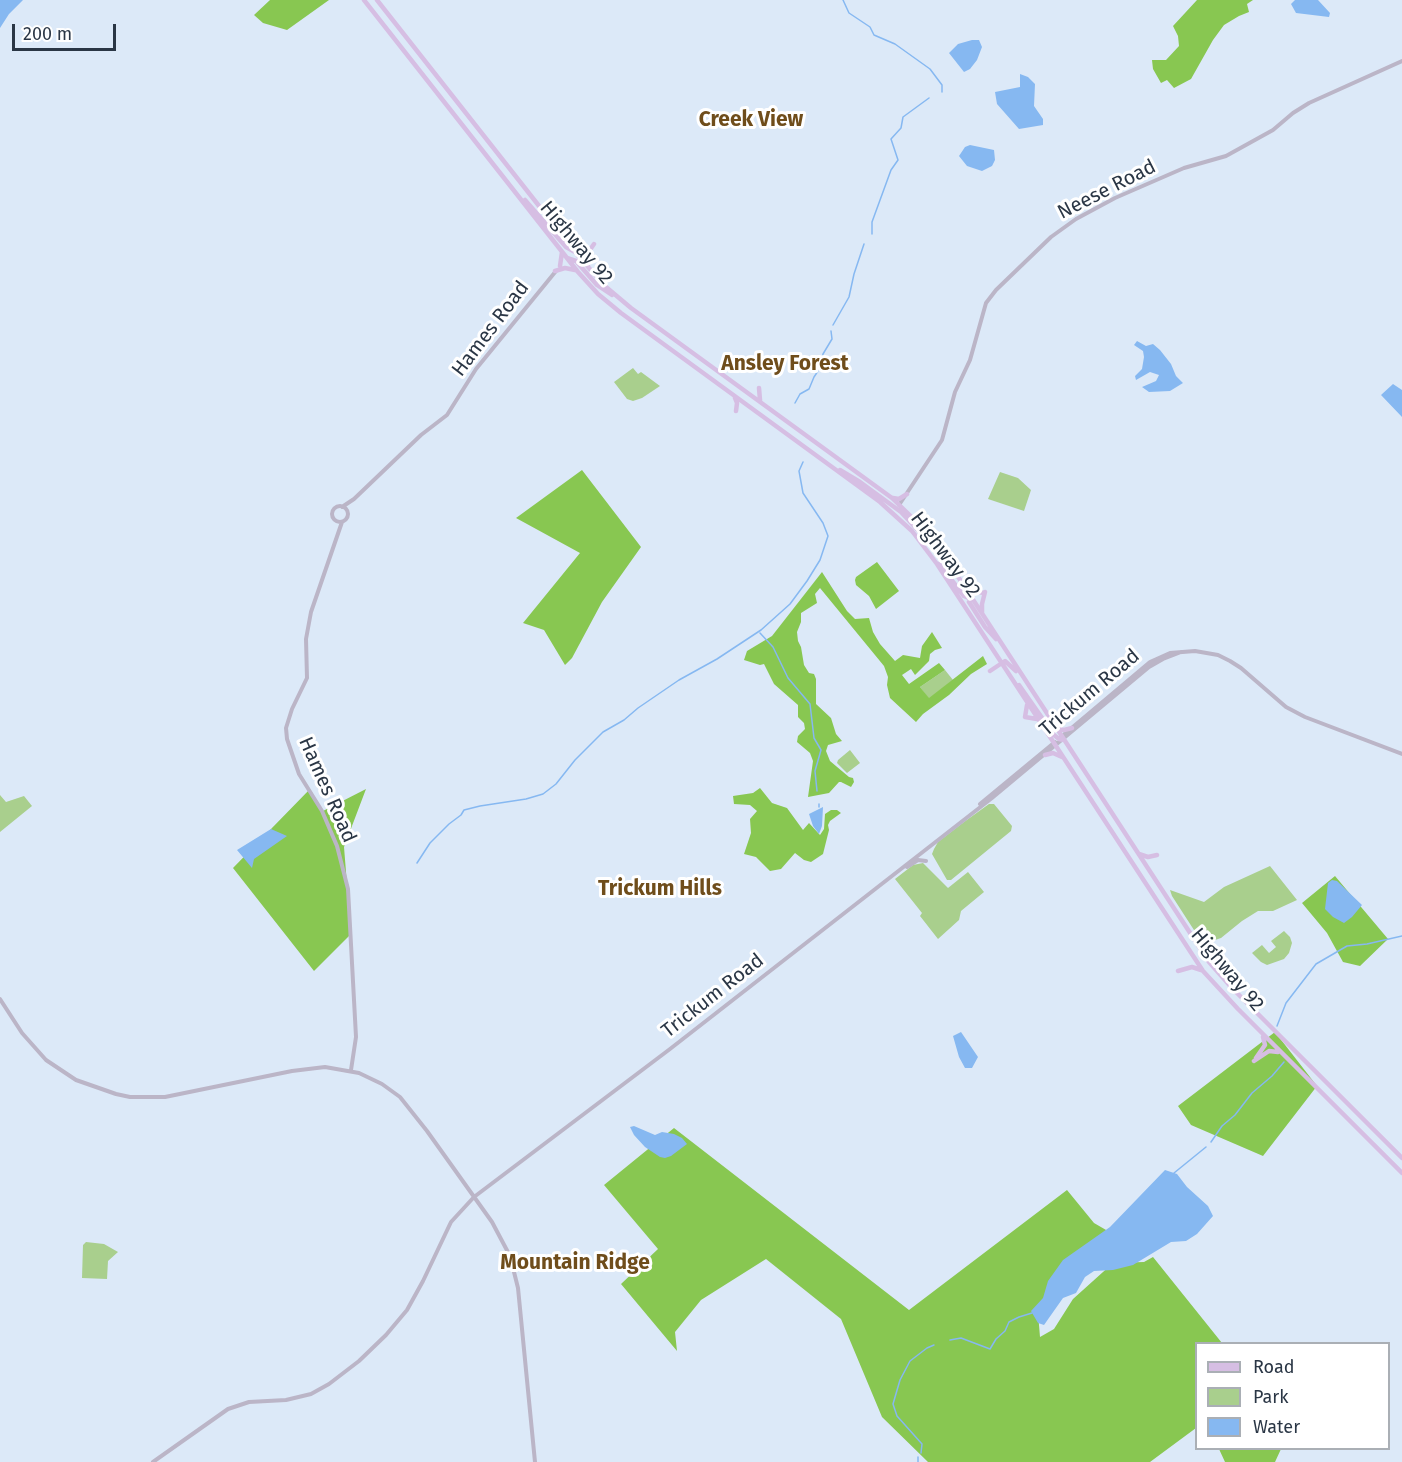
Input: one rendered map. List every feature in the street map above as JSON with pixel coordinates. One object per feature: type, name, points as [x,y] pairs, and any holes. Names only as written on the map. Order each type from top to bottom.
[{"type":"main road","name":"Highway 92","points":[[364,0],[578,272],[612,306],[834,468],[860,482],[897,509],[908,512],[929,535],[948,560],[971,601],[1026,681],[1200,950],[1222,978],[1402,1158]]},
{"type":"main road","name":"Highway 92","points":[[377,0],[590,270],[618,297],[892,498],[897,509],[933,558],[1203,971],[1260,1032],[1402,1173]]},
{"type":"main road","points":[[518,195],[540,216],[568,249],[576,252]]},
{"type":"main road","points":[[590,270],[587,254],[594,244]]},
{"type":"main road","points":[[560,266],[562,252]]},
{"type":"main road","points":[[567,258],[577,262],[600,288],[618,297]]},
{"type":"main road","points":[[555,271],[565,268],[578,272]]},
{"type":"main road","points":[[759,388],[759,397],[764,404]]},
{"type":"main road","points":[[733,395],[737,403],[736,411]]},
{"type":"main road","points":[[892,498],[899,499],[906,496],[908,512]]},
{"type":"main road","points":[[897,509],[948,560]]},
{"type":"main road","points":[[933,558],[946,571],[964,596],[971,601],[985,627],[1002,645]]},
{"type":"main road","points":[[962,583],[974,591],[985,592],[982,604],[983,616]]},
{"type":"main road","points":[[1007,672],[1000,668],[990,671],[1001,662],[1007,662],[1026,681]]},
{"type":"main road","points":[[1011,678],[1028,696],[1051,732],[1061,738]]},
{"type":"main road","points":[[1027,702],[1025,717],[1038,719]]},
{"type":"main road","points":[[1056,728],[1064,730],[1072,728]]},
{"type":"main road","points":[[1048,748],[1050,737]]},
{"type":"main road","points":[[1045,755],[1053,753],[1064,759]]},
{"type":"main road","points":[[1137,853],[1146,857],[1157,855],[1150,863],[1150,873]]},
{"type":"main road","points":[[1178,971],[1192,967],[1203,971]]},
{"type":"main road","points":[[1260,1032],[1265,1046],[1254,1060],[1270,1050],[1284,1055]]},
{"type":"street","name":"Neese Road","points":[[897,509],[941,443],[951,407],[970,360],[986,303],[996,290],[1060,230],[1115,198],[1184,168],[1231,153],[1273,130],[1309,103],[1402,60]]},
{"type":"street","name":"Hames Road","points":[[342,507],[354,499],[416,439],[447,415],[476,369],[555,271],[576,252]]},
{"type":"street","name":"Hames Road","points":[[347,511],[354,499]]},
{"type":"street","points":[[336,507],[342,507],[347,511],[346,519],[342,522],[336,521],[332,516],[332,511],[336,507]]},
{"type":"street","name":"Hames Road","points":[[336,521],[338,530]]},
{"type":"street","name":"Hames Road","points":[[342,522],[313,605],[307,631],[307,678],[292,708],[286,728],[287,739],[299,774],[322,812],[337,846],[348,889],[356,1037],[351,1070]]},
{"type":"street","name":"Trickum Road","points":[[153,1462],[228,1408],[249,1402],[286,1400],[311,1394],[329,1384],[359,1361],[386,1335],[407,1310],[451,1222],[474,1197],[670,1048],[1045,755],[1072,728],[1146,664],[1173,652],[1206,652],[1241,668],[1286,707],[1305,717],[1402,754]]},
{"type":"street","name":"Trickum Road","points":[[1061,738],[1149,667],[1181,652]]},
{"type":"street","name":"Trickum Road","points":[[969,815],[1002,784],[1054,745]]},
{"type":"street","points":[[894,874],[915,861],[926,861]]},
{"type":"street","points":[[0,999],[22,1033],[38,1052],[61,1072],[90,1086],[130,1097],[178,1095],[307,1068],[326,1067],[351,1070],[382,1084],[404,1101],[504,1241],[516,1275],[535,1462]]},
{"type":"green space","points":[[270,0],[329,0],[287,30],[263,23],[254,15]]},
{"type":"green space","points":[[1197,0],[1253,0],[1247,4],[1249,12],[1224,25],[1191,79],[1174,88],[1167,80],[1161,83],[1153,69],[1152,60],[1166,60],[1179,46],[1178,36],[1173,26]]},
{"type":"green space","points":[[633,368],[638,374],[641,372],[660,386],[633,401],[627,399],[614,382]]},
{"type":"green space","points":[[582,470],[641,547],[602,602],[572,658],[565,665],[544,630],[523,623],[580,553],[516,518]]},
{"type":"green space","points":[[1000,472],[1018,478],[1031,490],[1024,511],[988,499]]},
{"type":"green space","points":[[877,562],[899,591],[876,609],[869,596],[856,585],[855,580]]},
{"type":"green space","points":[[822,572],[847,611],[855,619],[869,618],[880,644],[895,661],[903,655],[920,658],[922,646],[932,632],[942,648],[930,654],[929,661],[915,675],[911,669],[902,675],[909,684],[939,663],[945,670],[920,687],[929,698],[983,656],[987,664],[971,674],[916,722],[890,698],[888,677],[884,666],[820,588],[815,594],[817,603],[801,613],[801,622],[797,632],[798,641],[804,665],[816,679],[816,704],[831,718],[836,734],[842,741],[828,745],[826,751],[830,761],[853,778],[854,782],[851,787],[839,782],[829,793],[808,797],[813,761],[810,753],[797,742],[798,736],[805,729],[804,723],[798,717],[798,705],[774,684],[764,664],[744,660],[747,651],[772,636]]},
{"type":"green space","points":[[945,670],[953,680],[929,699],[920,687]]},
{"type":"green space","points":[[850,750],[860,763],[847,773],[837,763]]},
{"type":"green space","points":[[760,788],[772,803],[787,808],[803,830],[809,823],[820,835],[824,829],[825,814],[831,810],[841,813],[828,825],[829,830],[823,854],[811,862],[795,853],[781,869],[770,871],[756,857],[744,854],[751,833],[750,819],[757,811],[750,805],[734,804],[733,796],[753,793]]},
{"type":"green space","points":[[310,789],[323,811],[366,789],[344,847],[351,934],[314,971],[233,868]]},
{"type":"green space","points":[[0,795],[6,802],[24,796],[32,806],[0,832]]},
{"type":"green space","points":[[989,804],[994,804],[1012,826],[1011,831],[951,880],[947,880],[932,854],[934,849],[938,842]]},
{"type":"green space","points":[[923,863],[948,888],[968,872],[984,892],[961,911],[959,920],[938,939],[920,916],[922,913],[895,879],[913,865]]},
{"type":"green space","points":[[1270,866],[1297,900],[1273,911],[1258,911],[1221,938],[1203,944],[1170,890],[1204,902],[1224,887]]},
{"type":"green space","points":[[1335,876],[1388,939],[1360,966],[1343,962],[1327,933],[1302,903]]},
{"type":"green space","points":[[1284,931],[1292,943],[1284,959],[1267,965],[1252,953],[1262,945],[1269,953],[1276,947],[1271,941]]},
{"type":"green space","points":[[1275,1032],[1317,1086],[1263,1156],[1191,1125],[1178,1106]]},
{"type":"green space","points":[[674,1128],[909,1310],[1067,1190],[1094,1223],[1113,1234],[1038,1313],[1040,1337],[1054,1329],[1073,1299],[1113,1263],[1144,1262],[1153,1257],[1221,1342],[1195,1342],[1195,1429],[1150,1462],[928,1462],[882,1417],[841,1319],[766,1259],[701,1300],[675,1332],[677,1351],[621,1284],[658,1249],[604,1185]]},
{"type":"green space","points":[[86,1242],[104,1244],[118,1252],[108,1261],[107,1279],[82,1278],[83,1245]]},
{"type":"green space","points":[[1219,1450],[1281,1450],[1275,1462],[1225,1462]]},
{"type":"water","points":[[0,0],[23,0],[9,14],[0,28]]},
{"type":"water","points":[[1295,0],[1318,0],[1330,13],[1329,17],[1296,13],[1291,4]]},
{"type":"water","points":[[979,40],[982,47],[977,60],[970,69],[964,72],[949,53],[958,44]]},
{"type":"water","points":[[1020,74],[1028,77],[1035,84],[1034,106],[1043,119],[1043,125],[1019,129],[997,104],[995,92],[1020,87]]},
{"type":"water","points":[[970,145],[994,150],[995,160],[992,166],[982,171],[967,166],[959,156],[965,147]]},
{"type":"water","points":[[1137,341],[1146,346],[1153,344],[1160,350],[1183,383],[1170,391],[1149,392],[1142,387],[1156,381],[1159,375],[1150,372],[1136,380],[1135,376],[1142,369],[1144,357],[1143,351],[1134,345]]},
{"type":"water","points":[[1393,384],[1402,390],[1402,417],[1381,395]]},
{"type":"water","points":[[823,807],[822,826],[819,834],[809,814]]},
{"type":"water","points":[[271,829],[287,836],[254,859],[252,868],[237,850]]},
{"type":"water","points":[[1332,880],[1337,881],[1362,905],[1344,923],[1325,909],[1328,883]]},
{"type":"water","points":[[961,1032],[978,1057],[972,1068],[965,1068],[959,1057],[953,1036]]},
{"type":"water","points":[[634,1126],[655,1135],[662,1132],[674,1134],[687,1144],[671,1156],[660,1157],[645,1147],[634,1135],[630,1127]]},
{"type":"water","points":[[1165,1170],[1177,1174],[1187,1187],[1208,1206],[1213,1216],[1197,1234],[1186,1241],[1171,1242],[1133,1265],[1113,1270],[1094,1271],[1085,1277],[1076,1293],[1063,1298],[1044,1325],[1038,1323],[1031,1311],[1043,1298],[1048,1281],[1063,1260],[1110,1227]]},
{"type":"waterway","points":[[843,0],[849,13],[870,27],[874,35],[895,44],[930,69],[942,85],[942,92]]},
{"type":"waterway","points":[[872,234],[872,222],[891,170],[898,160],[891,139],[901,128],[903,117],[929,98]]},
{"type":"waterway","points":[[833,325],[849,297],[864,244]]},
{"type":"waterway","points":[[795,403],[800,394],[809,389],[820,368],[823,354],[832,339],[831,331]]},
{"type":"waterway","points":[[417,863],[430,843],[464,810],[543,794],[556,784],[575,760],[603,732],[624,720],[679,680],[717,659],[761,630],[790,604],[820,560],[828,536],[823,523],[803,493],[799,471],[803,462]]},
{"type":"waterway","points":[[760,633],[773,647],[788,678],[810,704],[814,738],[821,750],[815,771],[817,791]]},
{"type":"waterway","points":[[1277,1026],[1286,1003],[1316,964],[1347,946],[1402,936]]},
{"type":"waterway","points":[[1211,1142],[1222,1126],[1235,1115],[1252,1093],[1284,1062]]},
{"type":"waterway","points":[[1174,1173],[1206,1147]]},
{"type":"waterway","points":[[950,1340],[961,1338],[990,1349],[1005,1331],[1009,1322],[1032,1313]]},
{"type":"waterway","points":[[921,1453],[922,1444],[897,1416],[893,1404],[900,1380],[910,1361],[934,1345]]},
{"type":"waterway","points":[[918,1457],[918,1462]]},
{"type":"district","name":"Creek View","points":[[751,120]]},
{"type":"district","name":"Ansley Forest","points":[[785,364]]},
{"type":"district","name":"Trickum Hills","points":[[660,889]]},
{"type":"district","name":"Mountain Ridge","points":[[575,1263]]}]
